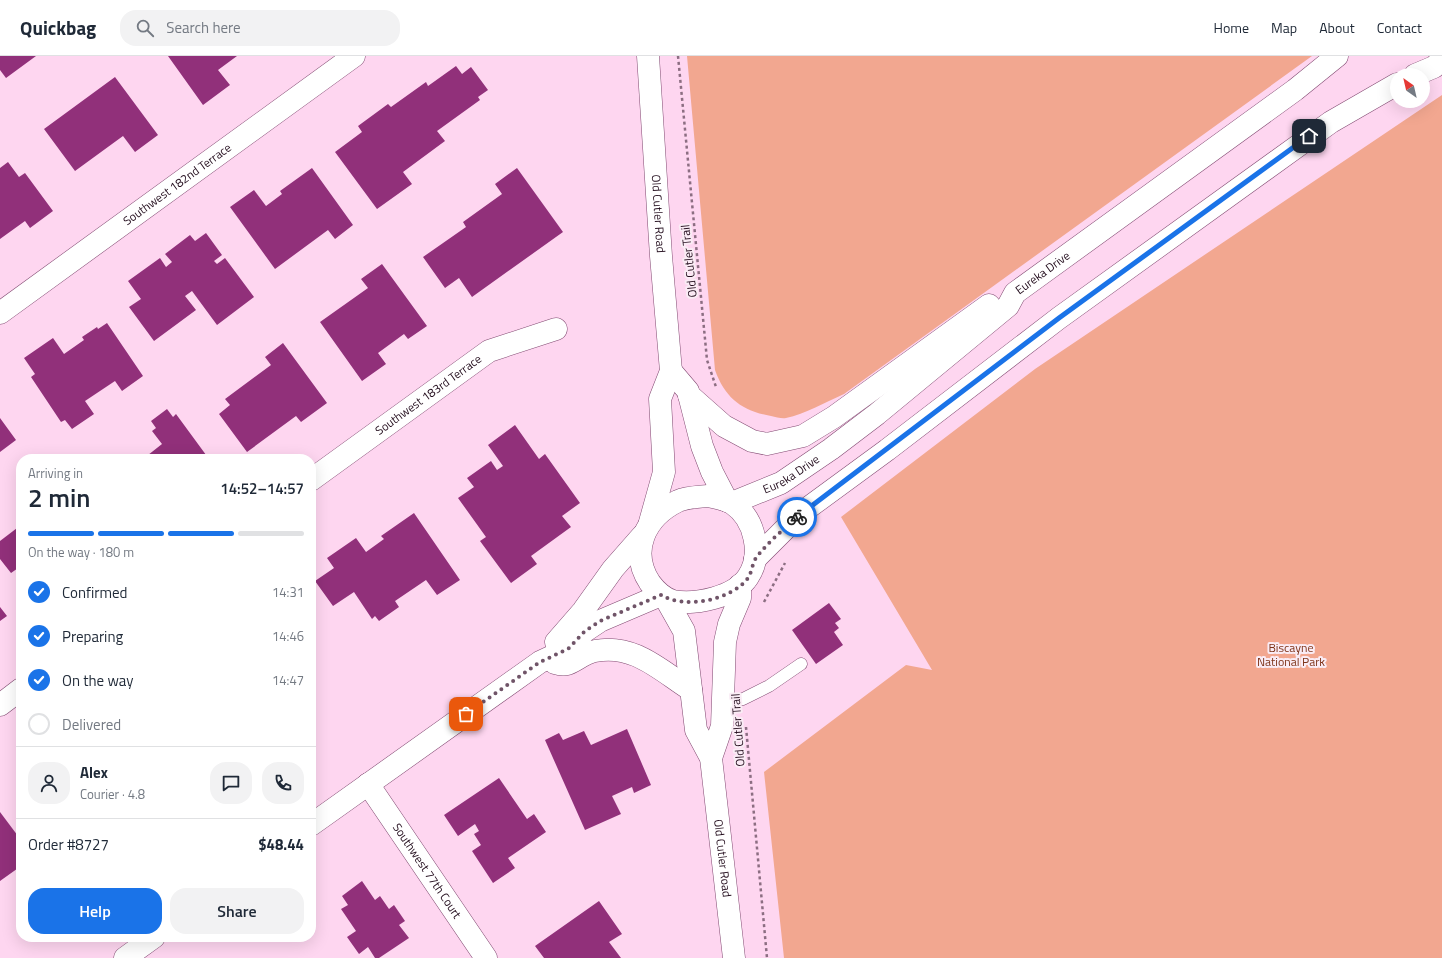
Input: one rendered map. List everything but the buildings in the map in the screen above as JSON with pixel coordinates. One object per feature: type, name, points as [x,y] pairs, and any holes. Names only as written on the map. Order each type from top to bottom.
[{"type":"street","name":"Southwest 182nd Terrace","points":[[0,313],[354,56]]},
{"type":"street","name":"Old Cutler Road","points":[[646,529],[664,472],[660,399],[671,371],[661,256],[648,56]]},
{"type":"street","name":"Eureka Drive","points":[[730,502],[781,483],[836,445],[877,414],[1008,306],[1015,293],[1295,90],[1337,56]]},
{"type":"street","points":[[1430,69],[1442,60]]},
{"type":"street","points":[[755,559],[801,513],[887,450],[1059,318],[1330,122],[1390,88]]},
{"type":"street","points":[[689,395],[724,426],[752,441],[767,444],[803,436],[834,417],[1000,296],[1015,293]]},
{"type":"street","name":"Southwest 183rd Terrace","points":[[316,476],[489,351],[556,329]]},
{"type":"street","points":[[646,529],[640,551],[642,566],[648,580],[664,597],[684,602],[709,600],[740,585],[752,571],[756,546],[751,526],[744,515],[730,502],[712,472],[702,446],[688,391],[671,371]]},
{"type":"street","points":[[540,662],[582,611],[613,569],[646,529],[666,508],[679,500],[693,497],[708,496],[730,502]]},
{"type":"street","name":"Old Cutler Road","points":[[711,758],[722,726],[725,642],[729,624],[740,598],[740,585]]},
{"type":"street","name":"Old Cutler Road","points":[[664,597],[684,631],[696,730],[711,758],[734,958]]},
{"type":"street","points":[[316,821],[540,662],[568,649],[585,631],[600,621],[664,597]]},
{"type":"street","points":[[540,662],[568,664],[581,656],[596,651],[629,652],[663,669],[691,690]]},
{"type":"street","points":[[0,705],[16,693]]},
{"type":"street","name":"Southwest 77th Court","points":[[368,784],[486,958]]},
{"type":"street","points":[[125,958],[147,942]]},
{"type":"lane","points":[[722,703],[743,699],[769,686],[801,664]]},
{"type":"path","name":"Old Cutler Trail","points":[[678,56],[707,360],[718,392]]},
{"type":"path","points":[[761,607],[788,559]]},
{"type":"path","name":"Old Cutler Trail","points":[[743,699],[767,958]]},
{"type":"green space","points":[[687,56],[1312,56],[844,394],[801,414],[783,418],[761,414],[743,407],[729,396],[719,380],[715,370]]},
{"type":"green space","name":"Biscayne National Park","points":[[1442,95],[1442,958],[784,958],[764,772],[906,665],[932,670],[841,517],[1035,369],[1423,108],[1430,108],[1430,103]]},
{"type":"way so far","points":[[466,714],[540,662],[568,649],[585,631],[616,613],[661,595],[674,601],[695,602],[709,600],[740,585],[747,579],[752,571],[755,559],[797,517]]},
{"type":"route","points":[[797,517],[1059,318],[1309,136]]}]
